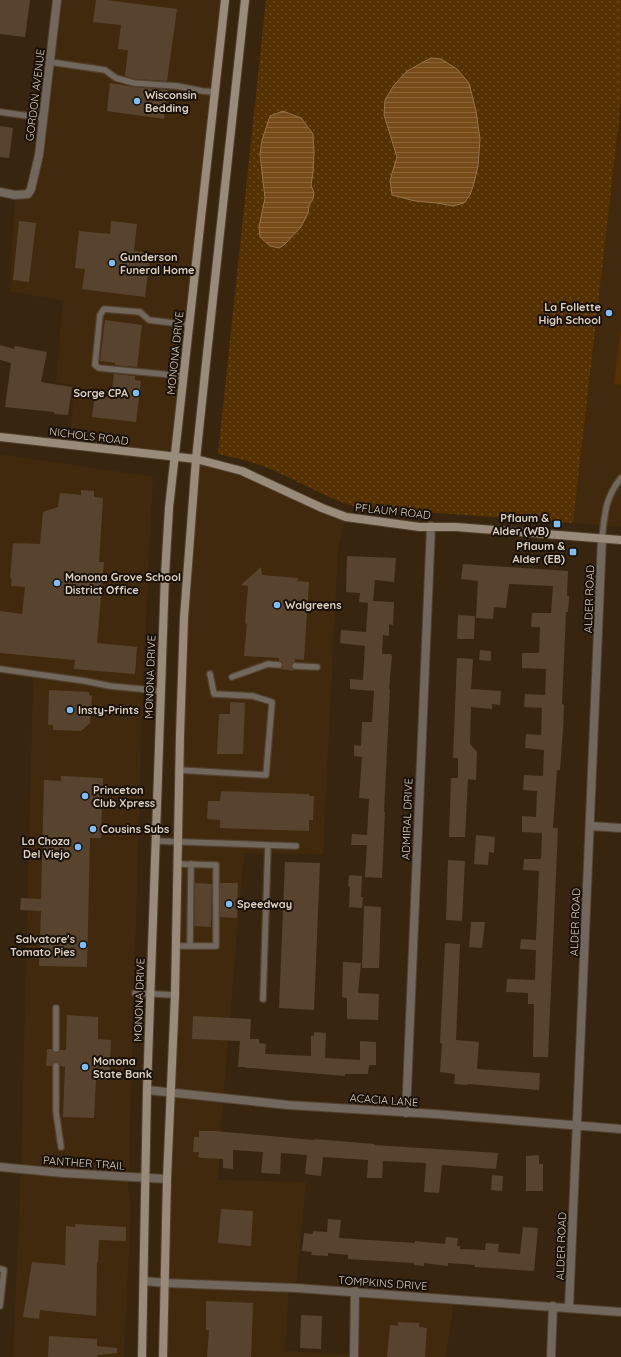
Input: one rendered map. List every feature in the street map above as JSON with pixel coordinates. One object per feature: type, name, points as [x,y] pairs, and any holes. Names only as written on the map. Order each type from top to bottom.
[{"type":"street","name":"GORDON AVENUE","points":[[0,192],[15,195],[28,194],[35,175],[39,155],[57,0]]},
{"type":"street","name":"MONONA DRIVE","points":[[142,1357],[150,994],[165,575],[169,508],[225,0]]},
{"type":"street","points":[[163,1357],[167,1179],[172,1094],[175,994],[179,770],[184,618],[196,460],[245,0]]},
{"type":"street","name":"NICHOLS ROAD","points":[[0,437],[174,458]]},
{"type":"street","name":"PFLAUM ROAD","points":[[174,458],[196,460],[242,471],[322,508],[346,517],[420,527],[431,526],[621,540]]},
{"type":"street","name":"ADMIRAL DRIVE","points":[[406,1113],[431,526]]},
{"type":"street","name":"ALDER ROAD","points":[[569,1307],[602,538]]},
{"type":"street","points":[[590,826],[621,828]]},
{"type":"street","name":"ACACIA LANE","points":[[147,1090],[172,1094],[288,1105],[435,1114],[621,1129]]},
{"type":"street","name":"PANTHER TRAIL","points":[[0,1167],[167,1179]]},
{"type":"street","name":"TOMPKINS DRIVE","points":[[144,1281],[354,1291],[621,1312]]},
{"type":"street","points":[[354,1291],[354,1357]]},
{"type":"street","points":[[552,1357],[553,1306]]},
{"type":"lane","points":[[50,62],[105,70],[116,78],[134,83],[177,86],[202,92],[215,92]]},
{"type":"lane","points":[[0,112],[43,118]]},
{"type":"lane","points":[[183,376],[98,368],[95,365],[100,315],[104,309],[140,312],[149,320],[189,325]]},
{"type":"lane","points":[[602,538],[605,509],[612,489],[621,478]]},
{"type":"lane","points":[[232,677],[268,664],[279,665]]},
{"type":"lane","points":[[295,666],[317,667]]},
{"type":"lane","points":[[0,669],[110,686],[161,691]]},
{"type":"lane","points":[[179,770],[266,775],[272,702],[253,696],[214,694],[210,674]]},
{"type":"lane","points":[[156,841],[296,846]]},
{"type":"lane","points":[[263,999],[268,846]]},
{"type":"lane","points":[[176,946],[216,946],[216,865],[178,864]]},
{"type":"lane","points":[[190,946],[191,864]]},
{"type":"lane","points":[[135,993],[175,994]]},
{"type":"lane","points":[[56,1008],[56,1049]]},
{"type":"lane","points":[[56,1066],[56,1112],[61,1147]]},
{"type":"lane","points":[[0,1269],[4,1270],[0,1306]]},
{"type":"shaded area","points":[[57,0],[225,0],[175,458],[69,445],[75,385],[56,382],[63,301],[10,291],[15,195],[31,189]]},
{"type":"shaded area","points":[[266,0],[621,0],[621,103],[573,523],[356,507],[331,498],[260,465],[218,454]]},
{"type":"shaded area","points":[[431,58],[441,59],[457,69],[469,83],[476,111],[480,139],[478,166],[474,183],[470,195],[464,203],[453,206],[415,201],[392,195],[390,180],[397,157],[384,115],[385,100],[394,85],[407,71]]},
{"type":"shaded area","name":"La Follette High School","points":[[621,103],[621,527],[573,523]]},
{"type":"shaded area","points":[[283,111],[301,118],[313,134],[314,152],[311,185],[314,193],[313,199],[309,205],[308,213],[301,227],[284,245],[279,248],[270,246],[260,237],[259,227],[265,198],[260,154],[262,140],[270,116]]},
{"type":"shaded area","points":[[621,326],[621,385],[614,384]]},
{"type":"shaded area","points":[[0,454],[153,477],[143,681],[128,1190],[131,1206],[124,1357],[13,1357],[21,1170],[33,678],[0,673]]},
{"type":"shaded area","points":[[196,459],[219,464],[346,517],[338,548],[323,854],[244,853],[223,1099],[218,1180],[306,1182],[296,1288],[289,1288],[285,1351],[354,1355],[355,1291],[454,1299],[446,1357],[163,1357],[180,735]]},
{"type":"building","points":[[0,0],[30,0],[25,37],[0,34]]},
{"type":"building","points":[[96,0],[107,0],[177,9],[167,81],[135,79],[125,76],[128,50],[118,49],[121,25],[93,22]]},
{"type":"building","name":"Wisconsin Bedding","points":[[110,83],[168,90],[164,119],[107,111]]},
{"type":"building","points":[[0,126],[13,128],[9,158],[0,157]]},
{"type":"building","points":[[19,221],[36,223],[29,282],[13,280]]},
{"type":"building","name":"Gunderson Funeral Home","points":[[111,221],[137,224],[134,251],[144,252],[143,257],[150,258],[145,297],[82,289],[85,269],[75,268],[79,231],[110,234]]},
{"type":"building","points":[[105,320],[142,325],[137,367],[115,365],[115,363],[100,361]]},
{"type":"building","points":[[0,345],[14,349],[15,346],[47,352],[41,382],[72,387],[68,415],[54,414],[54,412],[5,407],[11,363],[0,360]]},
{"type":"building","points":[[114,374],[135,376],[135,380],[141,381],[136,422],[92,417],[95,395],[111,397]]},
{"type":"building","name":"Monona Grove School District Office","points":[[81,490],[94,491],[94,497],[103,498],[99,562],[104,562],[97,643],[137,647],[135,674],[74,669],[75,660],[0,653],[0,611],[22,614],[25,587],[11,586],[12,579],[10,578],[13,543],[40,544],[43,512],[58,507],[60,493],[81,495]]},
{"type":"building","points":[[347,556],[396,558],[394,582],[375,580],[373,601],[394,602],[393,625],[389,624],[389,636],[383,635],[382,654],[391,654],[392,656],[389,689],[382,878],[365,877],[367,845],[351,845],[352,834],[367,835],[369,799],[359,798],[362,757],[354,756],[354,745],[361,746],[362,722],[372,722],[374,691],[350,689],[350,679],[363,680],[365,646],[340,643],[341,630],[366,632],[368,603],[359,602],[360,593],[346,592]]},
{"type":"building","points":[[463,564],[568,571],[567,596],[569,596],[568,612],[566,612],[562,704],[564,705],[563,730],[560,770],[557,770],[553,828],[558,828],[548,1057],[533,1057],[534,1004],[528,1004],[528,993],[506,992],[507,979],[535,980],[536,950],[520,949],[521,939],[536,940],[539,871],[523,870],[524,859],[541,859],[542,833],[522,832],[522,816],[536,817],[537,791],[523,790],[524,775],[543,776],[544,750],[525,748],[526,734],[541,735],[542,708],[524,707],[525,694],[545,695],[546,669],[522,668],[522,653],[539,653],[540,627],[531,627],[532,613],[551,613],[553,586],[509,584],[506,608],[494,607],[493,619],[476,618],[478,581],[461,579]]},
{"type":"building","name":"Walgreens","points":[[261,567],[262,575],[298,578],[297,581],[309,582],[304,660],[295,659],[295,662],[291,665],[291,668],[295,671],[279,669],[282,668],[283,665],[282,662],[279,661],[279,658],[244,656],[248,586],[241,585]]},
{"type":"building","points":[[458,615],[475,616],[474,639],[457,639]]},
{"type":"building","points":[[480,650],[491,651],[491,661],[479,660]]},
{"type":"building","points":[[457,658],[473,659],[471,689],[501,691],[500,705],[492,704],[492,709],[471,707],[470,744],[477,752],[476,780],[468,779],[465,837],[449,837],[451,778],[458,778],[458,758],[453,758]]},
{"type":"building","name":"Insty-Prints","points":[[49,690],[89,692],[89,695],[92,696],[90,723],[81,731],[53,730],[53,725],[48,725]]},
{"type":"building","points":[[230,702],[245,703],[243,754],[217,754],[219,714],[230,714]]},
{"type":"building","points":[[61,776],[103,778],[101,838],[90,838],[87,967],[39,966],[41,911],[20,910],[21,898],[41,899],[44,780],[61,781]]},
{"type":"building","points":[[221,791],[309,794],[309,796],[314,796],[313,820],[309,820],[309,831],[220,828],[220,820],[207,819],[208,801],[220,801]]},
{"type":"building","points":[[476,835],[495,837],[494,853],[489,852],[488,865],[474,864]]},
{"type":"building","points":[[448,860],[465,861],[462,921],[446,920]]},
{"type":"building","points":[[285,862],[320,863],[314,1010],[279,1008]]},
{"type":"building","points":[[349,875],[362,876],[362,908],[349,907]]},
{"type":"building","points":[[195,883],[212,884],[211,927],[194,926]]},
{"type":"building","points":[[220,883],[238,883],[237,918],[220,917]]},
{"type":"building","points":[[364,906],[381,907],[379,968],[362,968]]},
{"type":"building","points":[[471,922],[485,922],[482,948],[469,947]]},
{"type":"building","points":[[445,943],[460,944],[456,1040],[479,1042],[477,1069],[540,1073],[539,1090],[454,1084],[455,1074],[440,1072]]},
{"type":"building","points":[[343,962],[361,963],[358,993],[379,994],[378,1020],[347,1019],[347,998],[342,997]]},
{"type":"building","name":"Monona State Bank","points":[[67,1015],[98,1017],[98,1039],[111,1040],[109,1080],[96,1080],[94,1118],[63,1117],[65,1067],[60,1066],[56,1062],[52,1066],[46,1066],[47,1049],[52,1049],[56,1053],[60,1050],[66,1050]]},
{"type":"building","points":[[193,1016],[251,1019],[250,1039],[259,1039],[259,1043],[266,1044],[265,1054],[311,1056],[311,1036],[314,1036],[314,1032],[326,1033],[325,1058],[360,1060],[360,1041],[376,1042],[376,1065],[369,1065],[368,1074],[345,1074],[345,1076],[238,1067],[240,1041],[192,1039]]},
{"type":"building","points":[[199,1131],[498,1153],[496,1169],[442,1165],[439,1193],[424,1192],[426,1163],[383,1161],[382,1178],[367,1178],[368,1160],[323,1157],[321,1176],[305,1174],[307,1155],[281,1153],[280,1174],[261,1173],[263,1152],[233,1150],[233,1169],[223,1168],[223,1159],[201,1158],[198,1157],[199,1152],[193,1152],[194,1137],[199,1137]]},
{"type":"building","points":[[539,1155],[539,1164],[543,1164],[543,1191],[526,1191],[526,1156]]},
{"type":"building","points":[[492,1175],[503,1176],[502,1191],[491,1190]]},
{"type":"building","points":[[221,1209],[253,1211],[251,1246],[218,1243]]},
{"type":"building","points":[[328,1219],[341,1220],[339,1238],[415,1243],[415,1241],[445,1244],[446,1237],[458,1238],[457,1246],[460,1246],[460,1249],[485,1250],[486,1243],[499,1244],[498,1252],[520,1254],[523,1227],[538,1228],[534,1271],[475,1267],[475,1265],[448,1263],[448,1266],[424,1263],[424,1266],[414,1265],[414,1263],[348,1259],[348,1255],[328,1253],[328,1256],[311,1255],[312,1252],[302,1251],[304,1233],[313,1234],[313,1231],[327,1232]]},
{"type":"building","points":[[75,1224],[126,1227],[126,1241],[99,1240],[96,1316],[40,1310],[39,1319],[23,1317],[32,1262],[65,1265],[66,1226],[75,1227]]},
{"type":"building","points":[[206,1301],[253,1303],[251,1357],[207,1357],[209,1330],[206,1330]]},
{"type":"building","points":[[301,1315],[322,1316],[321,1349],[300,1348]]},
{"type":"building","points":[[398,1322],[419,1323],[419,1327],[427,1328],[425,1357],[387,1357],[390,1325],[398,1326]]},
{"type":"building","points":[[49,1336],[97,1339],[97,1346],[117,1348],[117,1353],[98,1355],[97,1357],[48,1357]]},
{"type":"place","name":"Wisconsin Bedding","points":[[137,101]]},
{"type":"place","name":"Gunderson Funeral Home","points":[[112,263]]},
{"type":"place","name":"La Follette High School","points":[[609,313]]},
{"type":"place","name":"Sorge CPA","points":[[136,393]]},
{"type":"place","name":"Pflaum & Alder (WB)","points":[[557,524]]},
{"type":"place","name":"Pflaum & Alder (EB)","points":[[573,552]]},
{"type":"place","name":"Monona Grove School District Office","points":[[57,583]]},
{"type":"place","name":"Walgreens","points":[[277,605]]},
{"type":"place","name":"Insty-Prints","points":[[70,710]]},
{"type":"place","name":"Princeton Club Xpress","points":[[85,796]]},
{"type":"place","name":"Cousins Subs","points":[[93,829]]},
{"type":"place","name":"La Choza Del Viejo","points":[[78,847]]},
{"type":"place","name":"Speedway","points":[[229,904]]},
{"type":"place","name":"Salvatore's Tomato Pies","points":[[83,945]]},
{"type":"place","name":"Monona State Bank","points":[[85,1067]]}]
